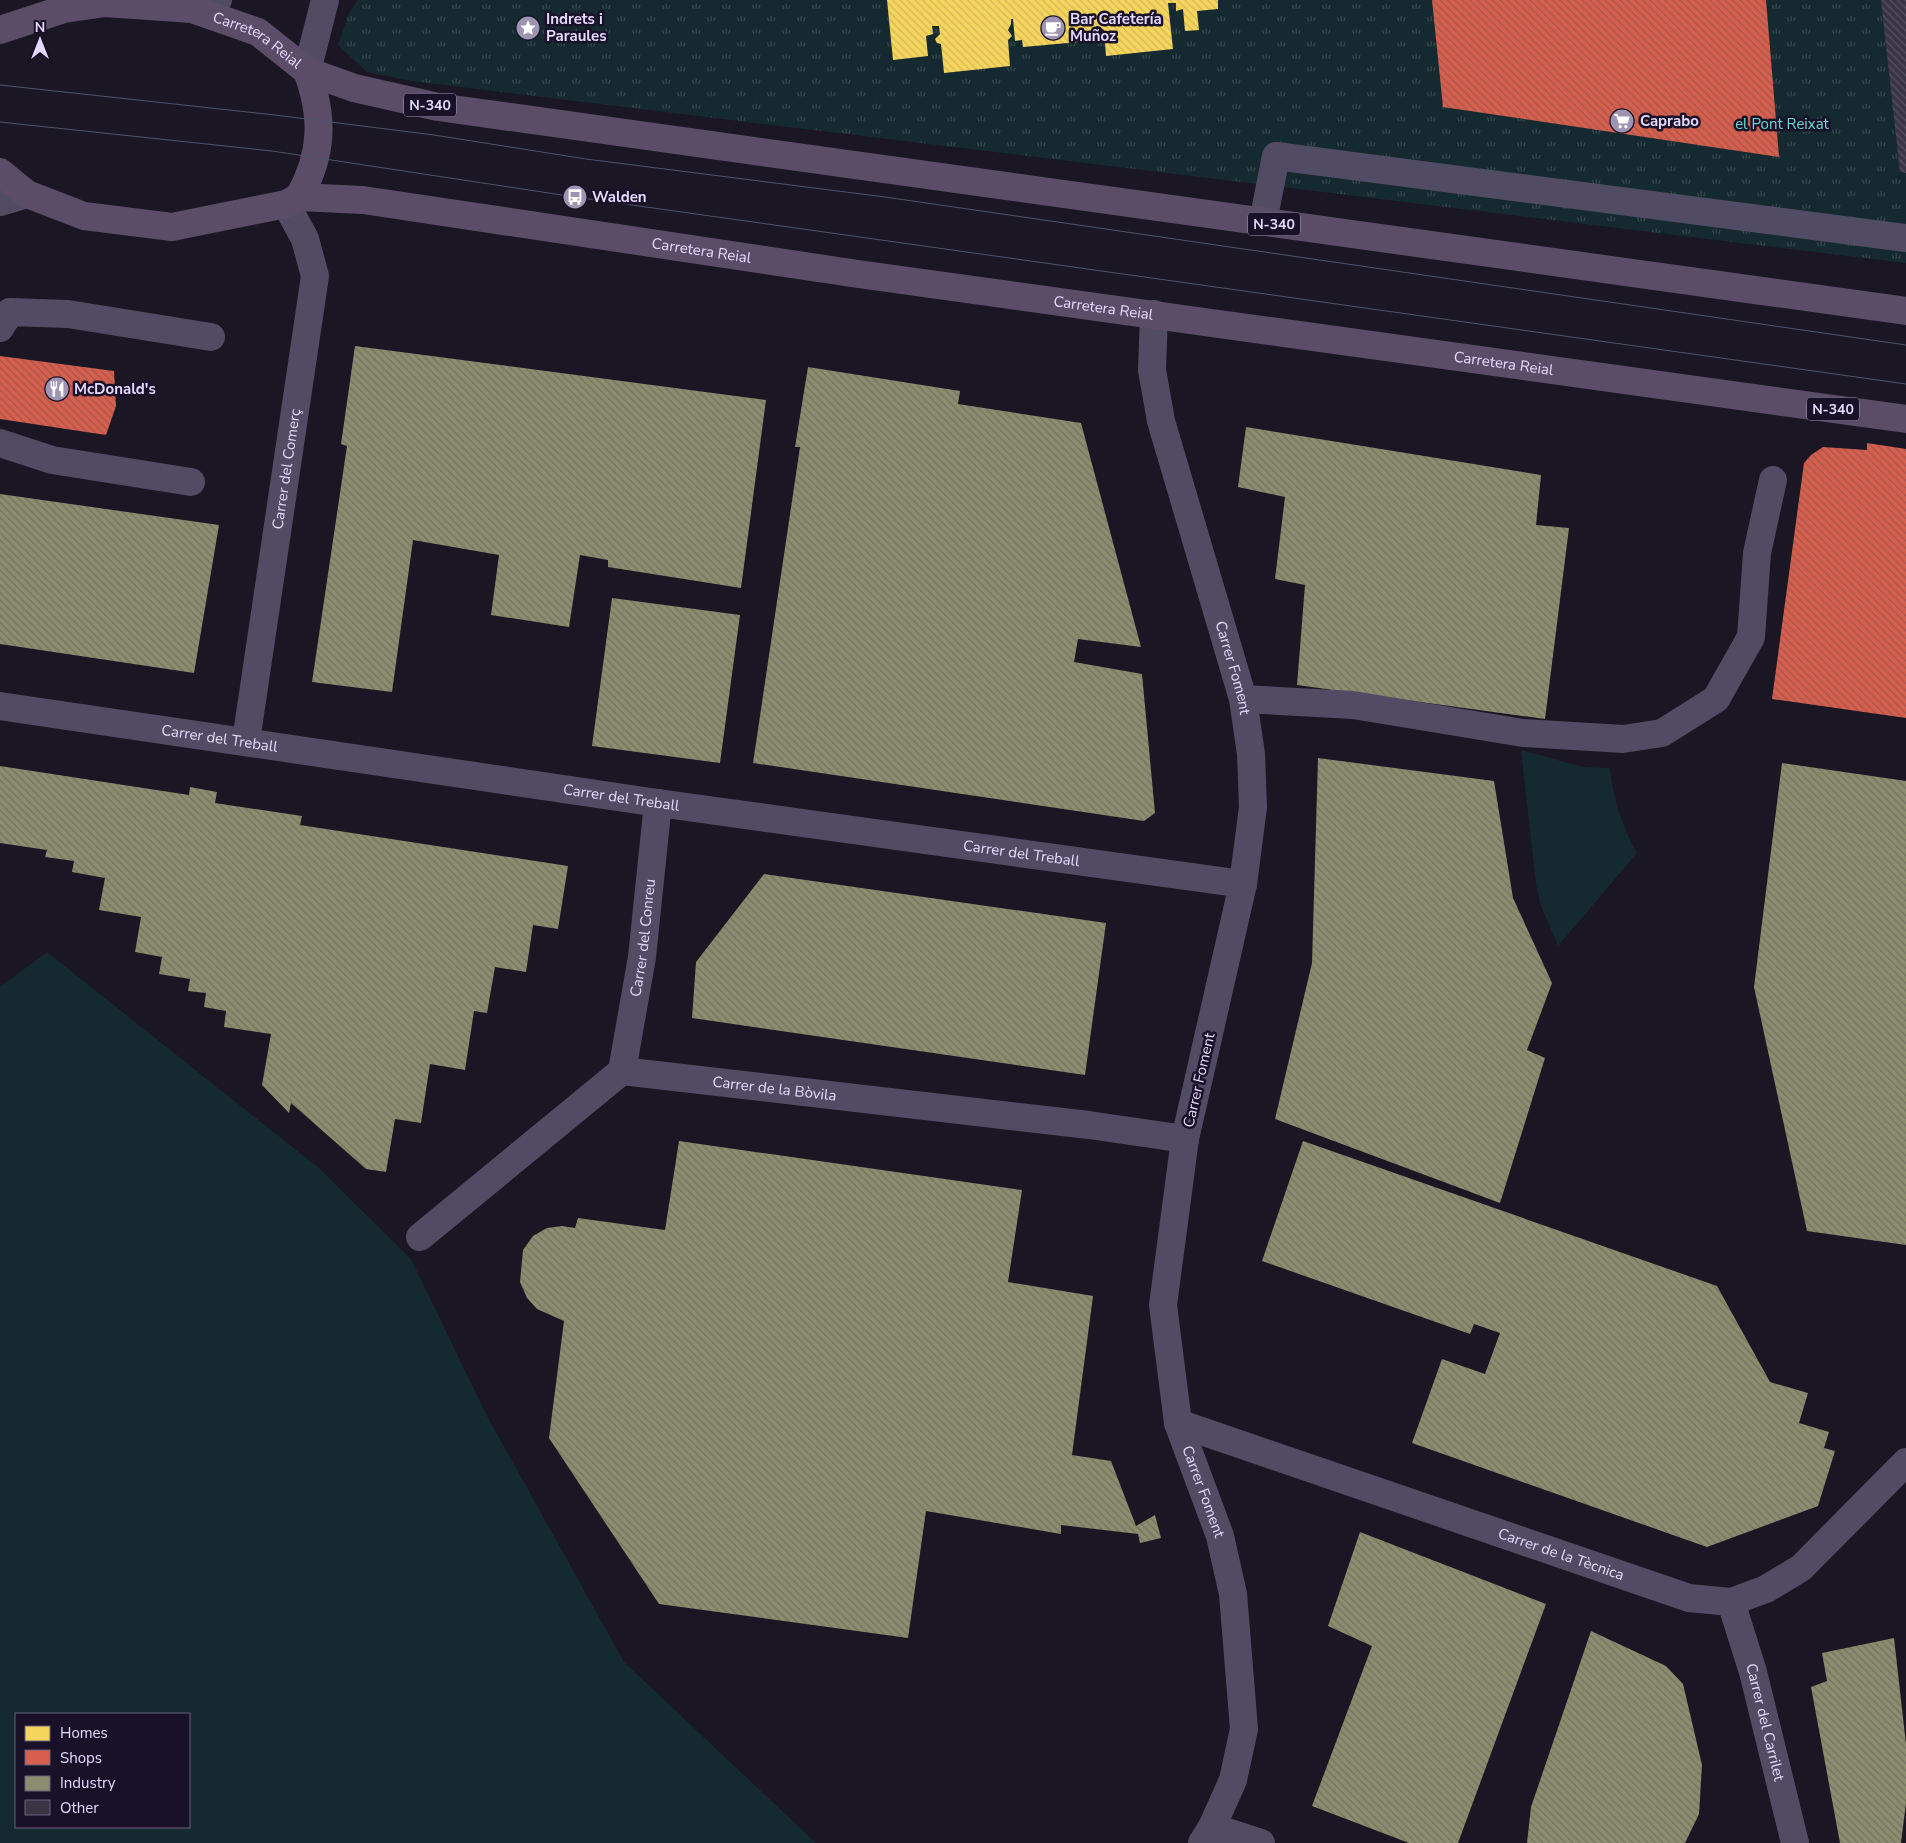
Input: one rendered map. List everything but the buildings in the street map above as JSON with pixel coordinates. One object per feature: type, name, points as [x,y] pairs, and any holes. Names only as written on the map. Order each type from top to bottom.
[{"type":"main road","name":"Carretera Reial","points":[[0,30],[64,10],[105,3],[192,9],[258,32],[307,71],[354,88],[438,107],[1906,312]]},
{"type":"main road","name":"Carretera Reial","points":[[292,201],[312,175],[317,158],[319,138],[314,90],[307,71]]},
{"type":"main road","name":"Carretera Reial","points":[[0,172],[27,194],[84,216],[172,228],[292,201],[363,200],[858,274],[1906,419]]},
{"type":"street","points":[[192,9],[218,0]]},
{"type":"street","points":[[307,71],[319,17],[325,0]]},
{"type":"street","points":[[1263,222],[1276,156],[1906,238]]},
{"type":"street","points":[[0,202],[27,194]]},
{"type":"street","name":"Carrer del Comerç","points":[[246,741],[315,276],[292,201]]},
{"type":"street","points":[[0,328],[10,312],[68,314],[211,336]]},
{"type":"street","name":"Carrer Foment","points":[[1154,314],[1152,370],[1161,421],[1243,699],[1251,754],[1253,807],[1243,884],[1185,1139],[1163,1305],[1178,1423],[1220,1536],[1233,1594],[1244,1729],[1233,1780],[1207,1835]]},
{"type":"street","points":[[0,443],[52,460],[191,482]]},
{"type":"street","points":[[1243,699],[1353,705],[1523,733],[1624,739],[1662,733],[1716,700],[1751,638],[1757,553],[1774,480]]},
{"type":"street","name":"Carrer del Treball","points":[[0,706],[658,803],[1243,884]]},
{"type":"street","name":"Carrer del Conreu","points":[[622,1071],[642,957],[658,803]]},
{"type":"street","points":[[420,1237],[622,1071]]},
{"type":"street","name":"Carrer de la Bòvila","points":[[622,1071],[1089,1125],[1185,1139]]},
{"type":"street","name":"Carrer de la Tècnica","points":[[1178,1423],[1689,1598],[1731,1602],[1766,1589],[1801,1568],[1906,1462]]},
{"type":"street","name":"Carrer del Carrilet","points":[[1731,1602],[1753,1672],[1795,1843]]},
{"type":"street","points":[[1207,1835],[1261,1843]]},
{"type":"green space","name":"el Pont Reixat","points":[[358,0],[1906,0],[1906,263],[412,81],[367,72],[338,45],[349,13]]},
{"type":"green space","points":[[1521,750],[1583,767],[1610,768],[1613,791],[1619,812],[1637,853],[1558,946],[1540,903],[1536,884]]},
{"type":"green space","points":[[47,952],[320,1169],[411,1259],[487,1416],[624,1662],[816,1843],[0,1843],[0,987]]},
{"type":"tram line","points":[[0,85],[275,115],[434,135],[586,159],[885,197],[1906,345]]},
{"type":"tram line","points":[[0,122],[272,151],[575,197],[1906,384]]},
{"type":"place","name":"Indrets i Paraules","points":[[528,28]]},
{"type":"place","name":"Bar Cafetería Muñoz","points":[[1053,28]]},
{"type":"place","name":"Caprabo","points":[[1622,121]]},
{"type":"place","name":"Walden","points":[[575,197]]},
{"type":"place","name":"McDonald's","points":[[57,389]]}]
